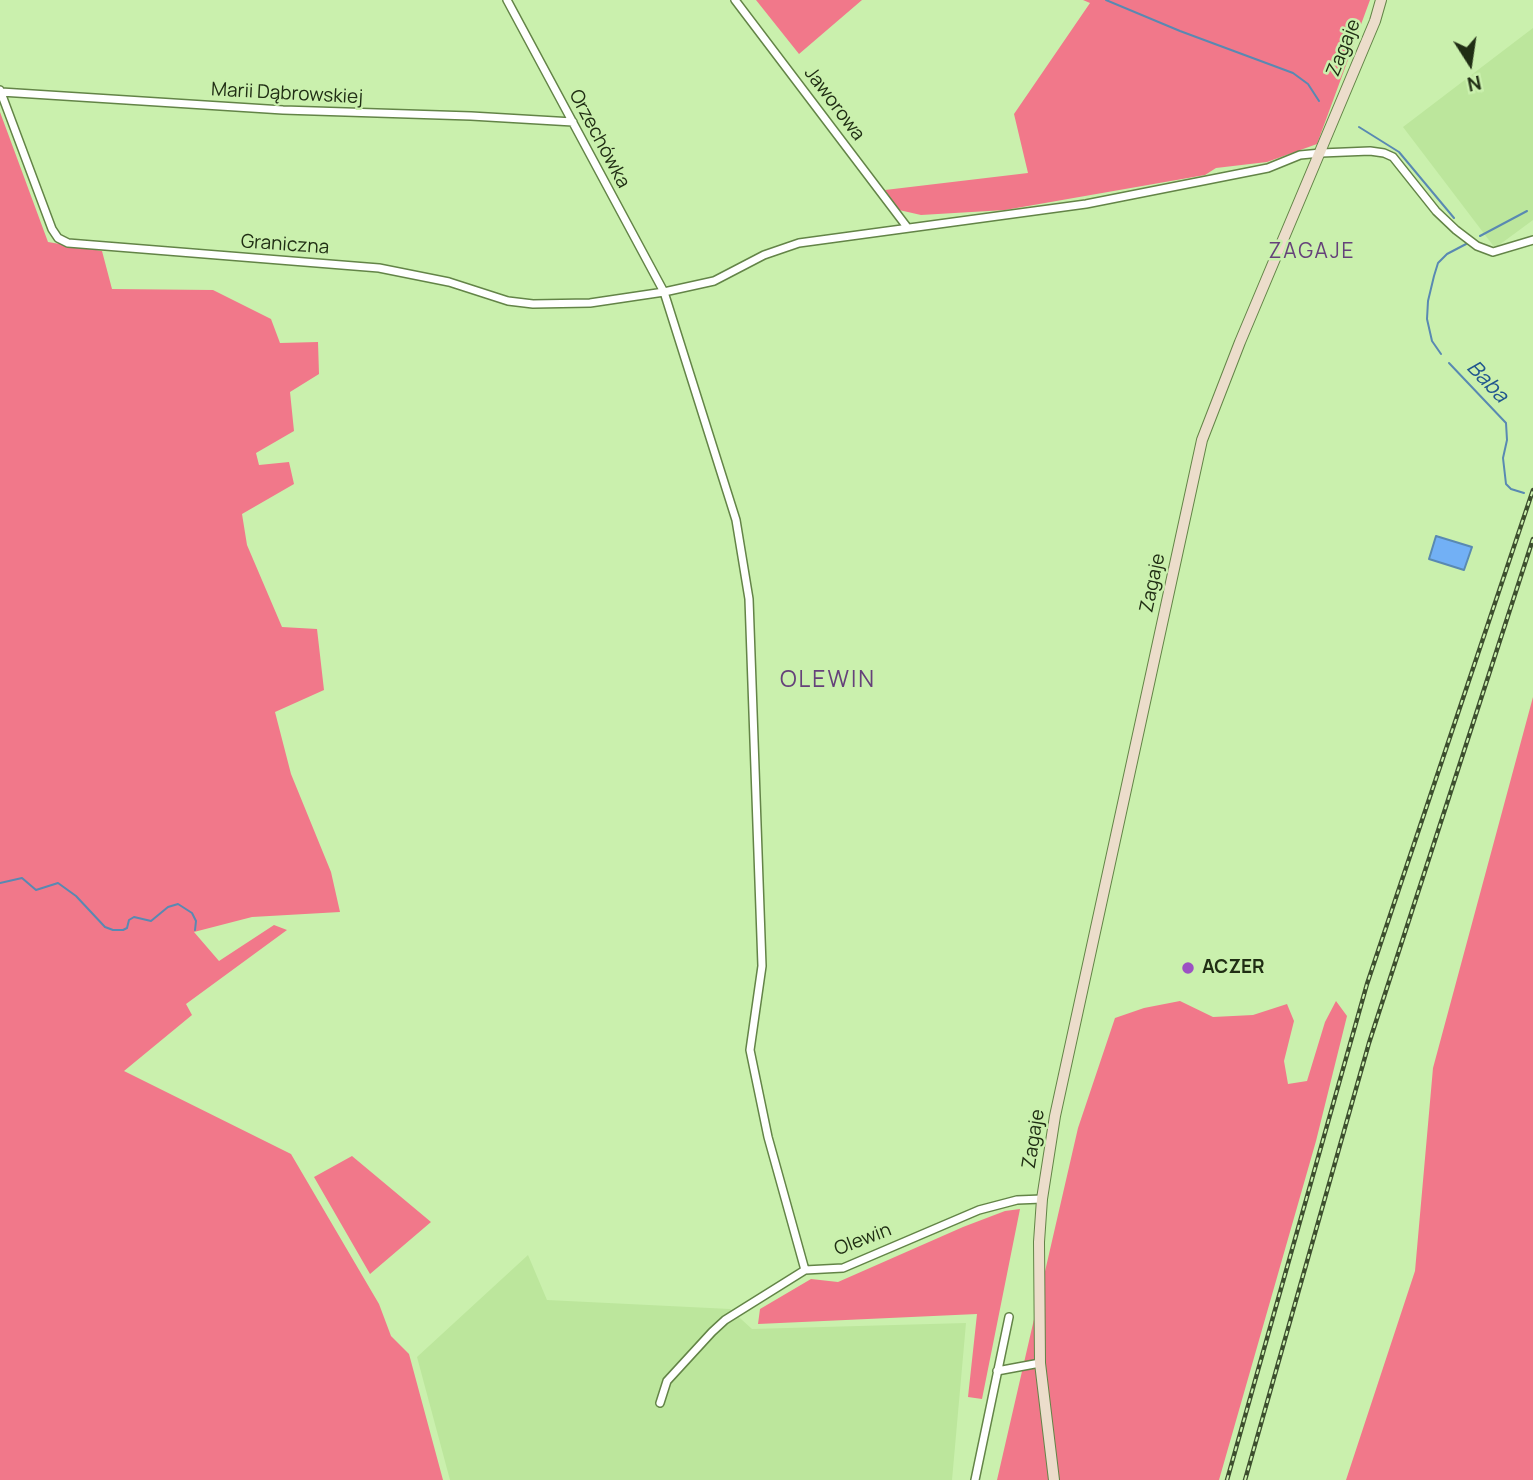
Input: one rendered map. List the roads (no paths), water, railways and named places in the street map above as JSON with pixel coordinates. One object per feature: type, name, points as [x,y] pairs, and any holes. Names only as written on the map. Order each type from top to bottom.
[{"type":"main road","name":"Zagaje","points":[[1054,1480],[1040,1363],[1039,1254],[1042,1199],[1055,1116],[1202,440],[1240,342],[1375,21],[1381,0]]},
{"type":"street","name":"Orzechówka","points":[[508,0],[664,292],[736,520],[747,576],[751,626],[762,965],[750,1050],[768,1137],[805,1270]]},
{"type":"street","name":"Jaworowa","points":[[735,0],[907,226]]},
{"type":"street","name":"Marii Dąbrowskiej","points":[[0,91],[283,110],[573,122]]},
{"type":"street","name":"Graniczna","points":[[0,91],[52,229],[58,238],[68,243],[371,267],[449,282],[508,300],[533,304],[590,303],[664,292],[713,281],[764,255],[799,243],[907,226],[977,220],[1086,204],[1268,168],[1300,155],[1321,153],[1370,152],[1394,157],[1424,198],[1456,230],[1478,246],[1493,252],[1533,240]]},
{"type":"street","name":"Olewin","points":[[660,1403],[667,1381],[725,1320],[805,1270],[843,1268],[979,1210],[1017,1200],[1042,1199]]},
{"type":"street","points":[[975,1480],[1009,1317]]},
{"type":"street","points":[[997,1371],[1040,1363]]},
{"type":"water","points":[[1436,536],[1472,547],[1464,570],[1429,559]]},
{"type":"waterway","points":[[1106,0],[1293,73],[1308,84],[1319,101]]},
{"type":"waterway","points":[[1359,127],[1399,152],[1454,218]]},
{"type":"waterway","name":"Baba","points":[[1480,236],[1527,211]]},
{"type":"waterway","name":"Baba","points":[[1441,354],[1432,341],[1427,319],[1434,276],[1438,263],[1447,254],[1468,243]]},
{"type":"waterway","name":"Baba","points":[[1449,363],[1506,423],[1507,440],[1503,458],[1506,484],[1511,489],[1524,493]]},
{"type":"waterway","points":[[0,883],[22,878],[36,890],[58,883],[76,896],[105,927],[113,930],[127,928],[129,920],[134,917],[151,921],[168,907],[178,904],[192,913],[196,921],[195,930]]},
{"type":"railway","points":[[1227,1480],[1367,984],[1533,490]]},
{"type":"railway","points":[[1245,1480],[1369,1043],[1533,539]]},
{"type":"place","name":"ACZER","points":[[1188,968]]},
{"type":"district","name":"ZAGAJE","points":[[1312,252]]},
{"type":"district","name":"OLEWIN","points":[[828,681]]}]
